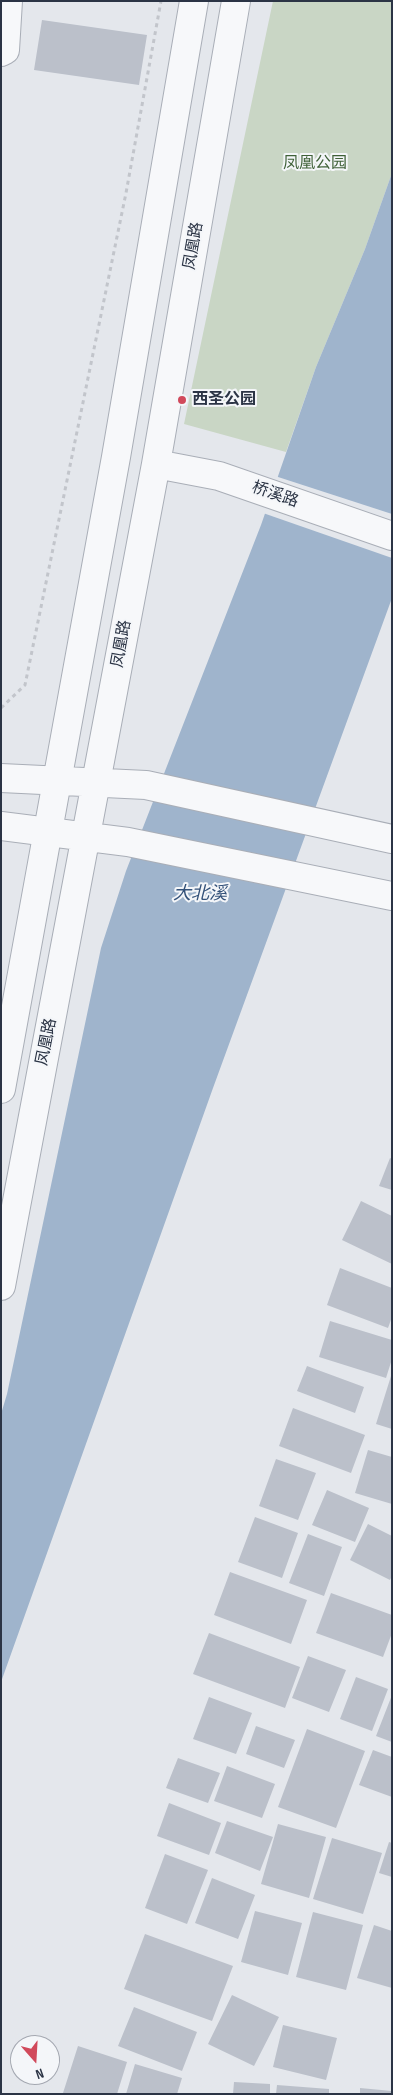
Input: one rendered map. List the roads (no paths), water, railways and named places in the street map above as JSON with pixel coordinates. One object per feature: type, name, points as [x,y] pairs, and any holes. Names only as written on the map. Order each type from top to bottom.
[{"type":"street","points":[[1,52],[5,50],[8,1]]},
{"type":"street","points":[[1,1089],[58,780],[194,1]]},
{"type":"street","name":"凤凰路","points":[[1,1286],[156,464],[236,1]]},
{"type":"street","name":"桥溪路","points":[[156,464],[219,476],[392,536]]},
{"type":"street","points":[[1,778],[146,785],[392,840]]},
{"type":"street","points":[[1,826],[128,842],[392,896]]},
{"type":"water","name":"大北溪","points":[[392,173],[392,598],[213,1088],[1,1682],[1,1414],[7,1394],[101,948],[126,871],[261,525],[316,367],[365,249]]},
{"type":"place","name":"西圣公园","points":[[182,400]]},
{"type":"park label","name":"凤凰公园","points":[[315,164]]}]
